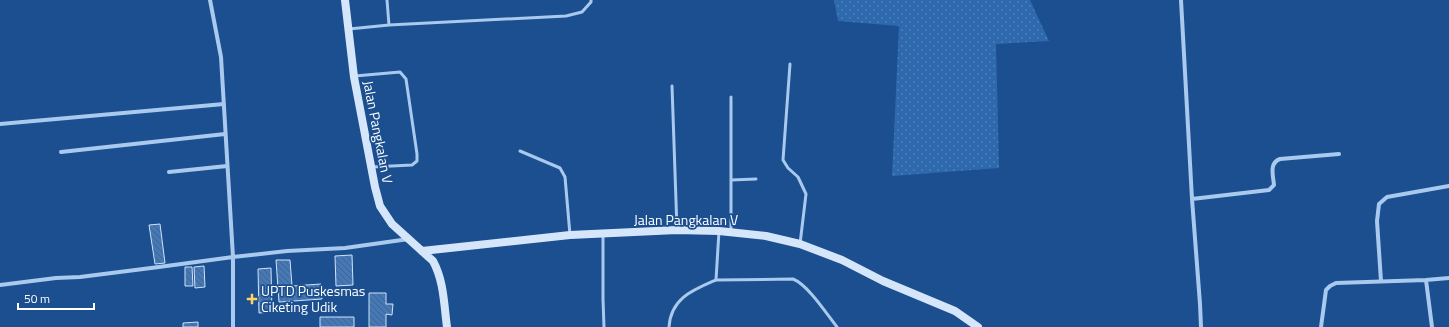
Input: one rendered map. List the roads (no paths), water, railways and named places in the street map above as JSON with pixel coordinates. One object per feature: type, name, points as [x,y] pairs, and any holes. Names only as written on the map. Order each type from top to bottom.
[{"type":"street","points":[[210,0],[221,57],[233,257],[233,327]]},
{"type":"street","name":"Jalan Pangkalan V","points":[[345,0],[354,76],[380,206],[392,224],[433,261],[437,268],[441,282],[447,327]]},
{"type":"street","points":[[1181,0],[1201,327]]},
{"type":"street","points":[[0,124],[224,104]]},
{"type":"street","points":[[61,152],[225,134]]},
{"type":"street","points":[[1192,199],[1269,190],[1274,185],[1272,165],[1275,161],[1280,159],[1339,154]]},
{"type":"street","points":[[169,172],[227,166]]},
{"type":"street","points":[[1381,281],[1377,221],[1379,204],[1387,196],[1449,186]]},
{"type":"street","name":"Jalan Pangkalan V","points":[[422,251],[570,235],[677,230],[719,230],[766,236],[800,244],[830,255],[883,281],[955,311],[978,327]]},
{"type":"street","points":[[0,285],[233,257],[287,251],[345,248],[410,239]]},
{"type":"street","points":[[1321,327],[1326,290],[1336,283],[1449,278]]},
{"type":"street","points":[[1426,280],[1432,327]]},
{"type":"lane","points":[[387,0],[389,25]]},
{"type":"lane","points":[[348,29],[389,25],[566,16],[582,12],[592,2],[591,0]]},
{"type":"lane","points":[[790,64],[783,160],[788,168],[798,177],[806,194],[800,244]]},
{"type":"lane","points":[[354,76],[400,72],[406,79],[417,161],[412,165],[372,167]]},
{"type":"lane","points":[[672,86],[677,230]]},
{"type":"lane","points":[[731,97],[731,232]]},
{"type":"lane","points":[[520,151],[560,168],[565,177],[570,235]]},
{"type":"lane","points":[[731,180],[756,179]]},
{"type":"lane","points":[[716,280],[719,230]]},
{"type":"lane","points":[[602,234],[604,327]]},
{"type":"lane","points":[[669,327],[670,317],[679,301],[686,294],[716,280],[793,279],[799,282],[806,289],[837,327]]},
{"type":"place","name":"UPTD Puskesmas Ciketing Udik","points":[[252,299]]}]
